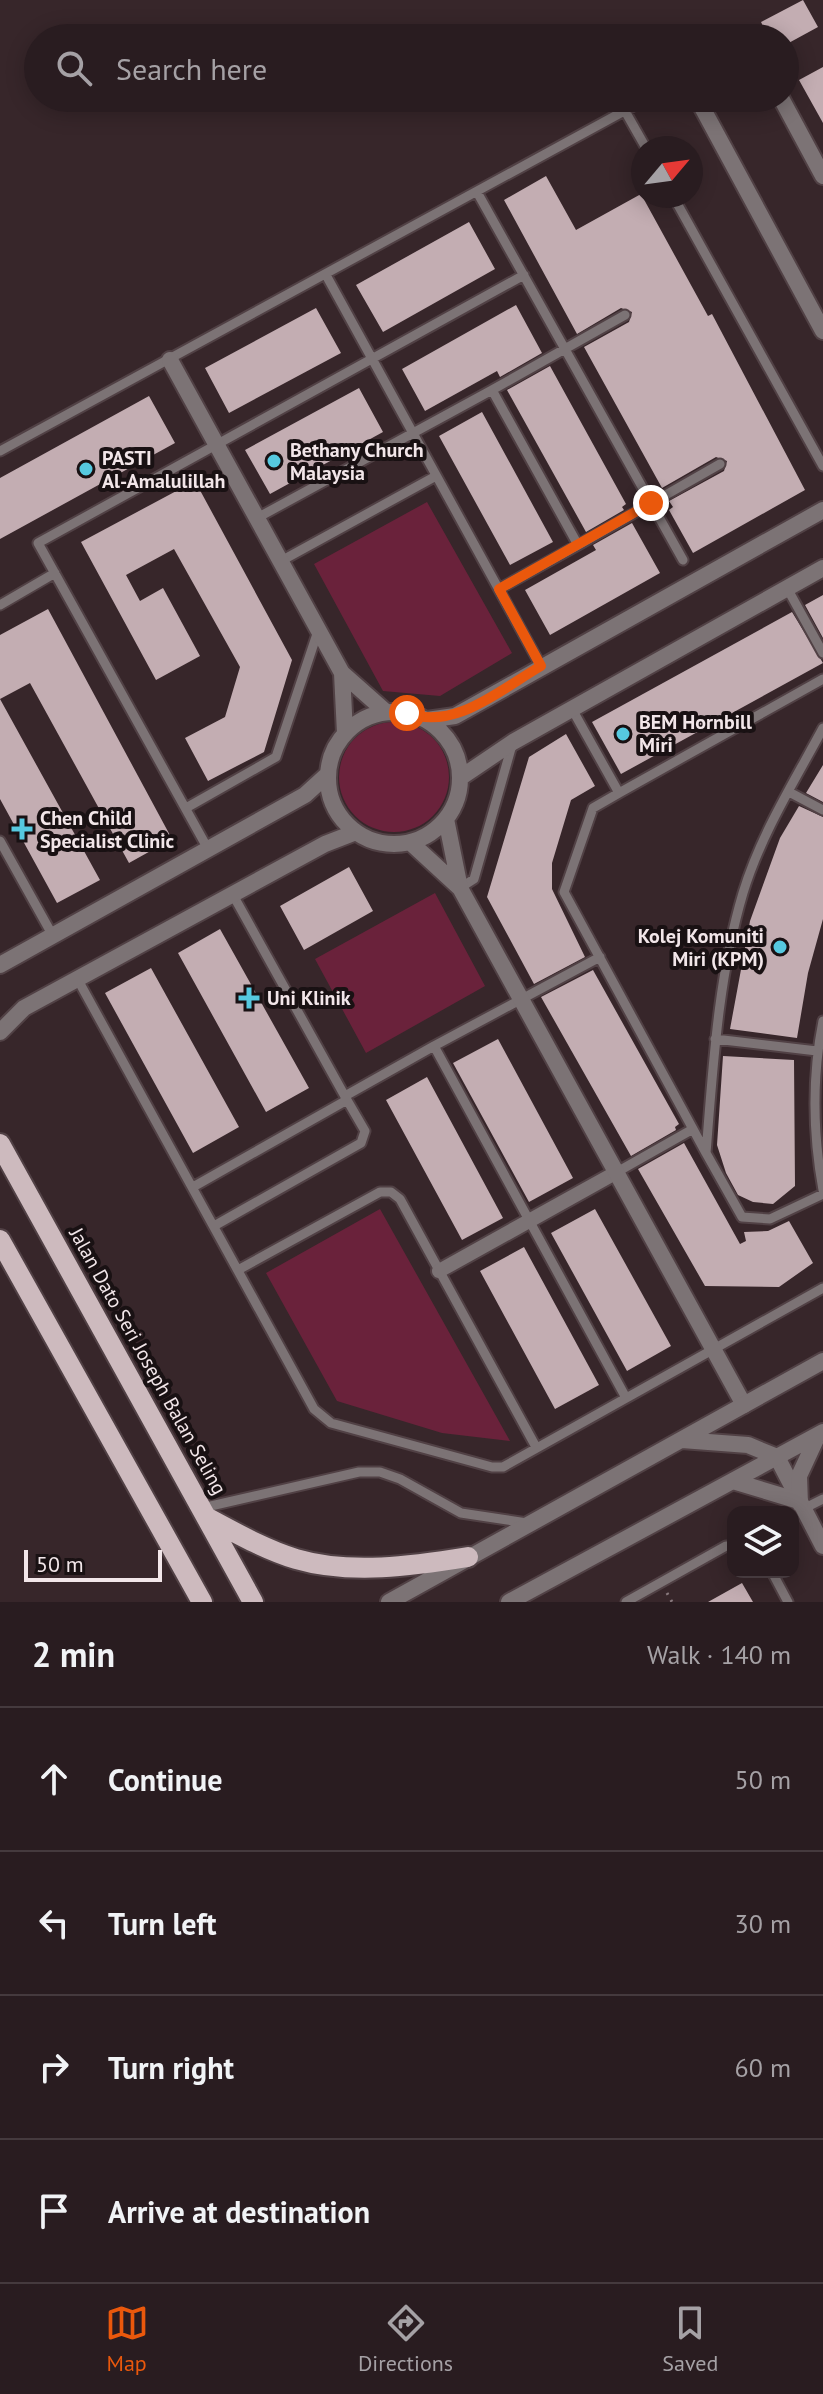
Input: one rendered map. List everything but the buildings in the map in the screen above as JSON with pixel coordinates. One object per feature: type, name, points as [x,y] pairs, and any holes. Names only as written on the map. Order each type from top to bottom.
[{"type":"main road","name":"Jalan Dato Seri Joseph Balan Seling","points":[[0,1144],[253,1602]]},
{"type":"main road","points":[[0,1240],[202,1602]]},
{"type":"main road","points":[[204,1512],[259,1546],[299,1560],[352,1566],[408,1566],[468,1557]]},
{"type":"street","points":[[705,112],[823,331]]},
{"type":"street","points":[[789,112],[823,176]]},
{"type":"street","points":[[170,360],[342,673],[386,712]]},
{"type":"street","points":[[427,720],[455,716],[823,510]]},
{"type":"street","points":[[460,778],[513,742],[823,568]]},
{"type":"street","points":[[342,673],[345,733]]},
{"type":"street","points":[[386,712],[407,713],[427,720],[445,735],[456,755],[460,778],[457,799],[446,819],[430,833],[410,842],[382,842],[356,832],[341,816],[331,796],[328,774],[333,752],[345,733],[371,715],[386,712]]},
{"type":"street","points":[[0,965],[305,795],[328,774]]},
{"type":"street","points":[[446,819],[460,888],[744,1405]]},
{"type":"street","points":[[0,1032],[24,1008],[325,844],[356,832]]},
{"type":"street","points":[[410,842],[460,888]]},
{"type":"street","points":[[439,1271],[617,1172]]},
{"type":"street","points":[[389,1602],[823,1361]]},
{"type":"street","points":[[509,1602],[820,1433]]},
{"type":"street","points":[[801,1505],[799,1476],[820,1433]]},
{"type":"street","points":[[680,1440],[748,1445],[777,1457],[823,1546]]},
{"type":"street","points":[[733,1481],[801,1505]]},
{"type":"lane","points":[[0,451],[623,112]]},
{"type":"lane","points":[[626,112],[639,136]]},
{"type":"lane","points":[[477,192],[683,560]]},
{"type":"lane","points":[[680,208],[823,466]]},
{"type":"lane","points":[[326,275],[541,666]]},
{"type":"lane","points":[[208,849],[38,543],[524,275]]},
{"type":"lane","points":[[257,518],[625,315]]},
{"type":"lane","points":[[492,390],[578,545]]},
{"type":"lane","points":[[499,589],[720,464]]},
{"type":"lane","points":[[281,561],[436,476]]},
{"type":"lane","points":[[0,605],[55,573]]},
{"type":"lane","points":[[787,588],[823,653]]},
{"type":"lane","points":[[186,808],[276,757],[318,630]]},
{"type":"lane","points":[[823,679],[593,808],[564,892],[742,1217],[770,1219],[823,1192],[817,1051],[823,1021]]},
{"type":"lane","points":[[572,709],[619,793]]},
{"type":"lane","points":[[706,1153],[715,1039],[744,893],[774,814],[823,728]]},
{"type":"lane","points":[[460,888],[474,879],[513,742]]},
{"type":"lane","points":[[789,792],[823,810]]},
{"type":"lane","points":[[0,841],[53,936]]},
{"type":"lane","points":[[214,1226],[361,1143],[365,1131],[233,895]]},
{"type":"lane","points":[[193,1187],[434,1046],[600,957]]},
{"type":"lane","points":[[78,980],[322,1418],[492,1467],[503,1467],[625,1396],[823,1288]]},
{"type":"lane","points":[[715,1039],[817,1051]]},
{"type":"lane","points":[[434,1046],[625,1396]]},
{"type":"lane","points":[[617,1172],[693,1129]]},
{"type":"lane","points":[[238,1270],[380,1192],[391,1192],[400,1199],[536,1447]]},
{"type":"lane","points":[[204,1512],[359,1472],[380,1472],[434,1496],[461,1513],[530,1523]]},
{"type":"lane","points":[[801,1505],[823,1499]]},
{"type":"lane","points":[[626,1602],[727,1546]]},
{"type":"lane","points":[[775,1578],[788,1602]]},
{"type":"shaded area","points":[[427,502],[512,653],[440,696],[383,691],[314,564]]},
{"type":"shaded area","points":[[394,722],[415,726],[433,738],[445,756],[449,777],[445,798],[433,816],[415,828],[394,832],[373,828],[355,816],[343,798],[339,777],[343,756],[355,738],[373,726]]},
{"type":"shaded area","points":[[435,893],[485,986],[366,1053],[315,959]]},
{"type":"shaded area","points":[[380,1209],[510,1441],[442,1433],[337,1401],[266,1273]]},
{"type":"place","name":"Bethany Church Malaysia","points":[[274,461]]},
{"type":"place","name":"PASTI Al-Amalulillah","points":[[86,469]]},
{"type":"place","name":"BEM Hornbill Miri","points":[[623,734]]},
{"type":"place","name":"Chen Child Specialist Clinic","points":[[22,829]]},
{"type":"place","name":"Kolej Komuniti Miri (KPM)","points":[[780,947]]},
{"type":"place","name":"Uni Klinik","points":[[249,998]]},
{"type":"route","points":[[407,713],[427,720],[455,716],[541,666],[499,589],[651,503]]}]
